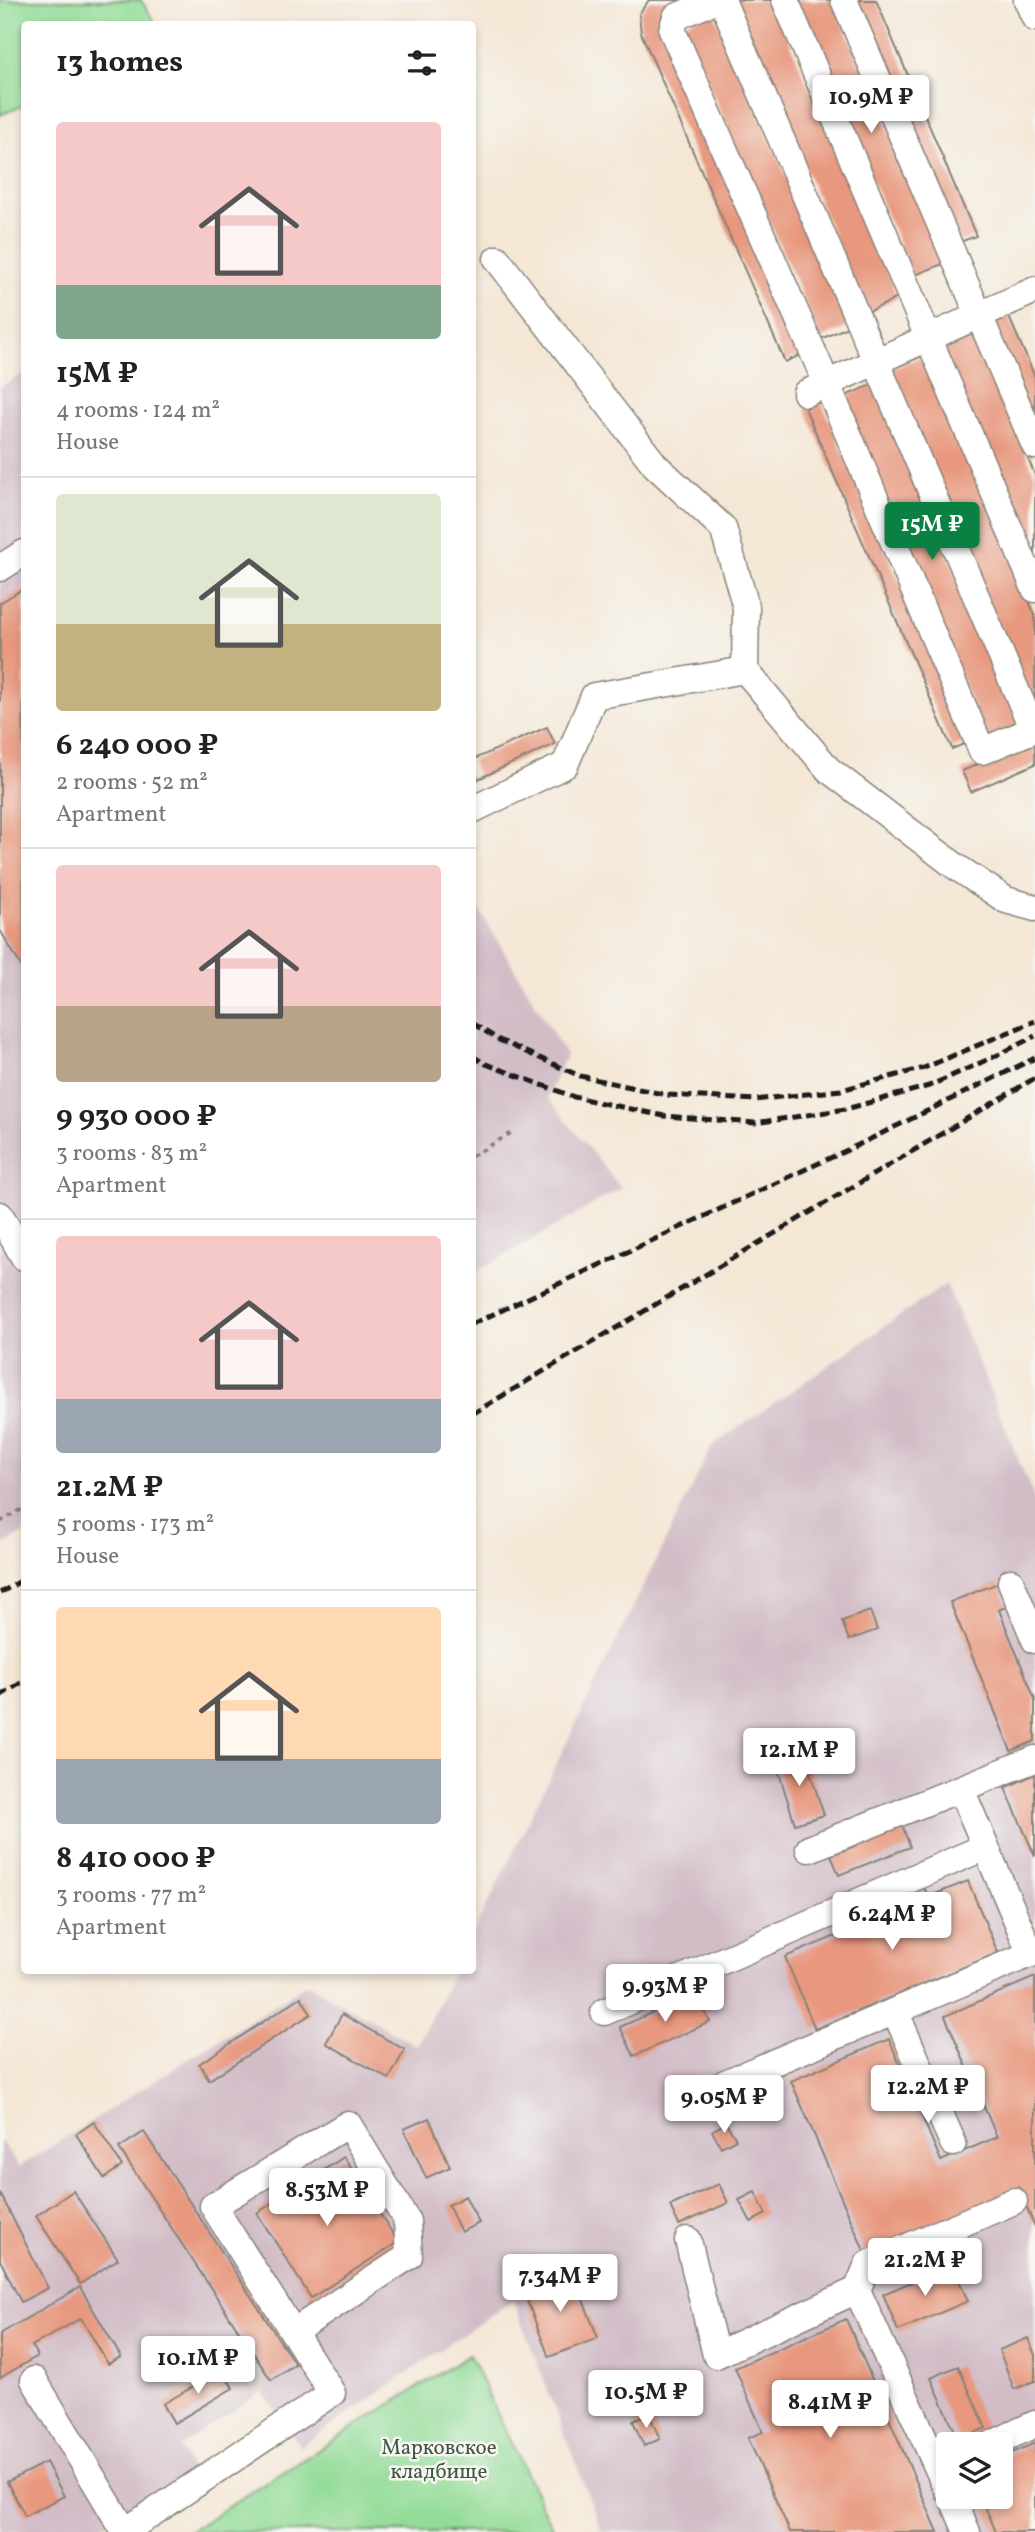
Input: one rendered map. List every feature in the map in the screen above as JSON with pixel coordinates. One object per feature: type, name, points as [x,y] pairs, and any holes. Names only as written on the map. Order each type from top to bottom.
[{"type":"street","points":[[716,0],[676,17],[672,30],[816,389],[982,751],[1034,730],[722,0]]},
{"type":"street","points":[[785,0],[1035,589]]},
{"type":"street","points":[[844,0],[1035,446]]},
{"type":"street","points":[[1027,0],[1035,18]]},
{"type":"street","points":[[497,259],[655,464],[723,528],[746,607],[745,670],[830,770],[955,866],[1006,900],[1035,908]]},
{"type":"street","points":[[816,389],[1035,290]]},
{"type":"street","points":[[1,566],[21,555]]},
{"type":"street","points":[[476,808],[565,765],[594,696],[745,670]]},
{"type":"street","points":[[0,1215],[21,1252]]},
{"type":"street","points":[[1011,1582],[1035,1640]]},
{"type":"street","points":[[809,1849],[1035,1759]]},
{"type":"street","points":[[725,2083],[1033,1953],[961,1789]]},
{"type":"street","points":[[604,2012],[985,1847]]},
{"type":"street","points":[[895,2011],[953,2143]]},
{"type":"street","points":[[34,2380],[125,2532],[332,2393],[293,2332],[213,2206],[348,2124],[407,2221],[409,2256],[293,2332]]},
{"type":"street","points":[[688,2240],[716,2355],[858,2290],[868,2264],[1014,2201]]},
{"type":"street","points":[[858,2290],[936,2455]]},
{"type":"street","points":[[1013,2434],[1035,2424]]},
{"type":"street","points":[[956,2509],[967,2532]]},
{"type":"path","points":[[476,1154],[513,1132]]},
{"type":"path","points":[[0,1522],[21,1510]]},
{"type":"shaded area","points":[[21,375],[21,1535],[0,1547],[0,388]]},
{"type":"shaded area","points":[[476,905],[566,1055],[547,1097],[621,1188],[476,1272]]},
{"type":"shaded area","points":[[946,1284],[1035,1500],[1035,2532],[602,2532],[513,2300],[300,2447],[262,2391],[180,2447],[196,2478],[89,2532],[0,2532],[0,2140],[19,2167],[307,1984],[417,2046],[453,1974],[476,1974],[476,1928],[712,1446]]},
{"type":"green space","points":[[0,0],[141,0],[154,21],[21,21],[21,106],[0,115]]},
{"type":"green space","name":"Марковское кладбище","points":[[469,2355],[554,2532],[188,2532]]},
{"type":"building","points":[[649,0],[684,0],[666,10],[661,20],[661,31],[803,354],[785,362],[641,33],[639,14]]},
{"type":"building","points":[[772,0],[898,298],[866,313],[735,1]]},
{"type":"building","points":[[795,0],[833,0],[945,263],[913,276]]},
{"type":"building","points":[[856,0],[876,0],[976,236],[960,242]]},
{"type":"building","points":[[713,11],[852,325],[821,339],[682,24]]},
{"type":"building","points":[[1006,310],[1035,377],[1035,428],[986,319]]},
{"type":"building","points":[[972,330],[1035,475],[1035,565],[940,344]]},
{"type":"building","points":[[924,355],[1035,615],[1035,709],[889,370]]},
{"type":"building","points":[[876,383],[1020,726],[987,740],[843,397]]},
{"type":"building","points":[[821,401],[969,742],[952,749],[805,408]]},
{"type":"building","points":[[21,590],[21,966],[0,930],[0,603]]},
{"type":"building","points":[[547,727],[555,744],[478,779],[476,758]]},
{"type":"building","points":[[1035,740],[1035,764],[971,792],[962,771]]},
{"type":"building","points":[[998,1583],[1007,1606],[999,1610],[1035,1699],[1035,1741],[1011,1751],[950,1602]]},
{"type":"building","points":[[870,1611],[877,1630],[849,1640],[842,1621]]},
{"type":"building","points":[[803,1751],[824,1815],[795,1824],[775,1760]]},
{"type":"building","points":[[1035,1774],[1035,1856],[1005,1788]]},
{"type":"building","points":[[901,1822],[910,1847],[839,1875],[831,1855],[855,1846],[853,1840]]},
{"type":"building","points":[[921,1880],[928,1897],[968,1881],[998,1953],[815,2029],[785,1957],[887,1915],[880,1897]]},
{"type":"building","points":[[1035,1977],[1035,2227],[1018,2187],[865,2253],[791,2081],[889,2039],[941,2161],[997,2137],[945,2016]]},
{"type":"building","points":[[696,1993],[710,2022],[634,2056],[620,2027]]},
{"type":"building","points":[[301,1997],[311,2014],[209,2080],[199,2064]]},
{"type":"building","points":[[342,2014],[405,2050],[389,2079],[326,2043]]},
{"type":"building","points":[[429,2118],[450,2167],[426,2178],[404,2129]]},
{"type":"building","points":[[94,2122],[122,2166],[104,2178],[76,2134]]},
{"type":"building","points":[[726,2123],[736,2139],[721,2147],[712,2131]]},
{"type":"building","points":[[144,2132],[295,2364],[271,2380],[119,2148]]},
{"type":"building","points":[[344,2157],[398,2242],[311,2298],[257,2213]]},
{"type":"building","points":[[719,2184],[728,2203],[679,2225],[670,2206]]},
{"type":"building","points":[[73,2191],[118,2259],[80,2284],[36,2216]]},
{"type":"building","points":[[755,2192],[766,2214],[751,2222],[739,2200]]},
{"type":"building","points":[[0,2193],[48,2288],[21,2302],[0,2260]]},
{"type":"building","points":[[465,2196],[479,2223],[461,2232],[448,2205]]},
{"type":"building","points":[[952,2265],[968,2301],[898,2331],[883,2294]]},
{"type":"building","points":[[571,2270],[598,2338],[549,2357],[523,2290]]},
{"type":"building","points":[[80,2287],[121,2357],[108,2364],[81,2318],[32,2346],[37,2356],[0,2378],[0,2334]]},
{"type":"building","points":[[846,2319],[938,2532],[790,2532],[748,2438],[763,2432],[735,2368]]},
{"type":"building","points":[[1028,2338],[1035,2355],[1035,2381],[1014,2389],[999,2350]]},
{"type":"building","points":[[958,2366],[986,2428],[977,2432],[955,2432],[931,2378]]},
{"type":"building","points":[[222,2370],[233,2388],[174,2423],[163,2404]]},
{"type":"building","points":[[649,2414],[660,2439],[644,2446],[633,2421]]},
{"type":"building","points":[[1035,2443],[1035,2532],[996,2532],[986,2509],[1013,2509],[1013,2453]]},
{"type":"building","points":[[46,2462],[64,2496],[25,2516],[7,2482]]},
{"type":"railway","points":[[476,1026],[499,1040],[580,1076],[667,1095],[755,1100],[841,1090],[924,1068],[1035,1021]]},
{"type":"railway","points":[[476,1058],[574,1097],[664,1116],[755,1123],[846,1109],[929,1086],[1035,1036]]},
{"type":"railway","points":[[476,1322],[858,1145],[1035,1058]]},
{"type":"railway","points":[[476,1412],[1035,1078]]},
{"type":"railway","points":[[0,1593],[21,1581]]},
{"type":"railway","points":[[0,1696],[21,1683]]}]
